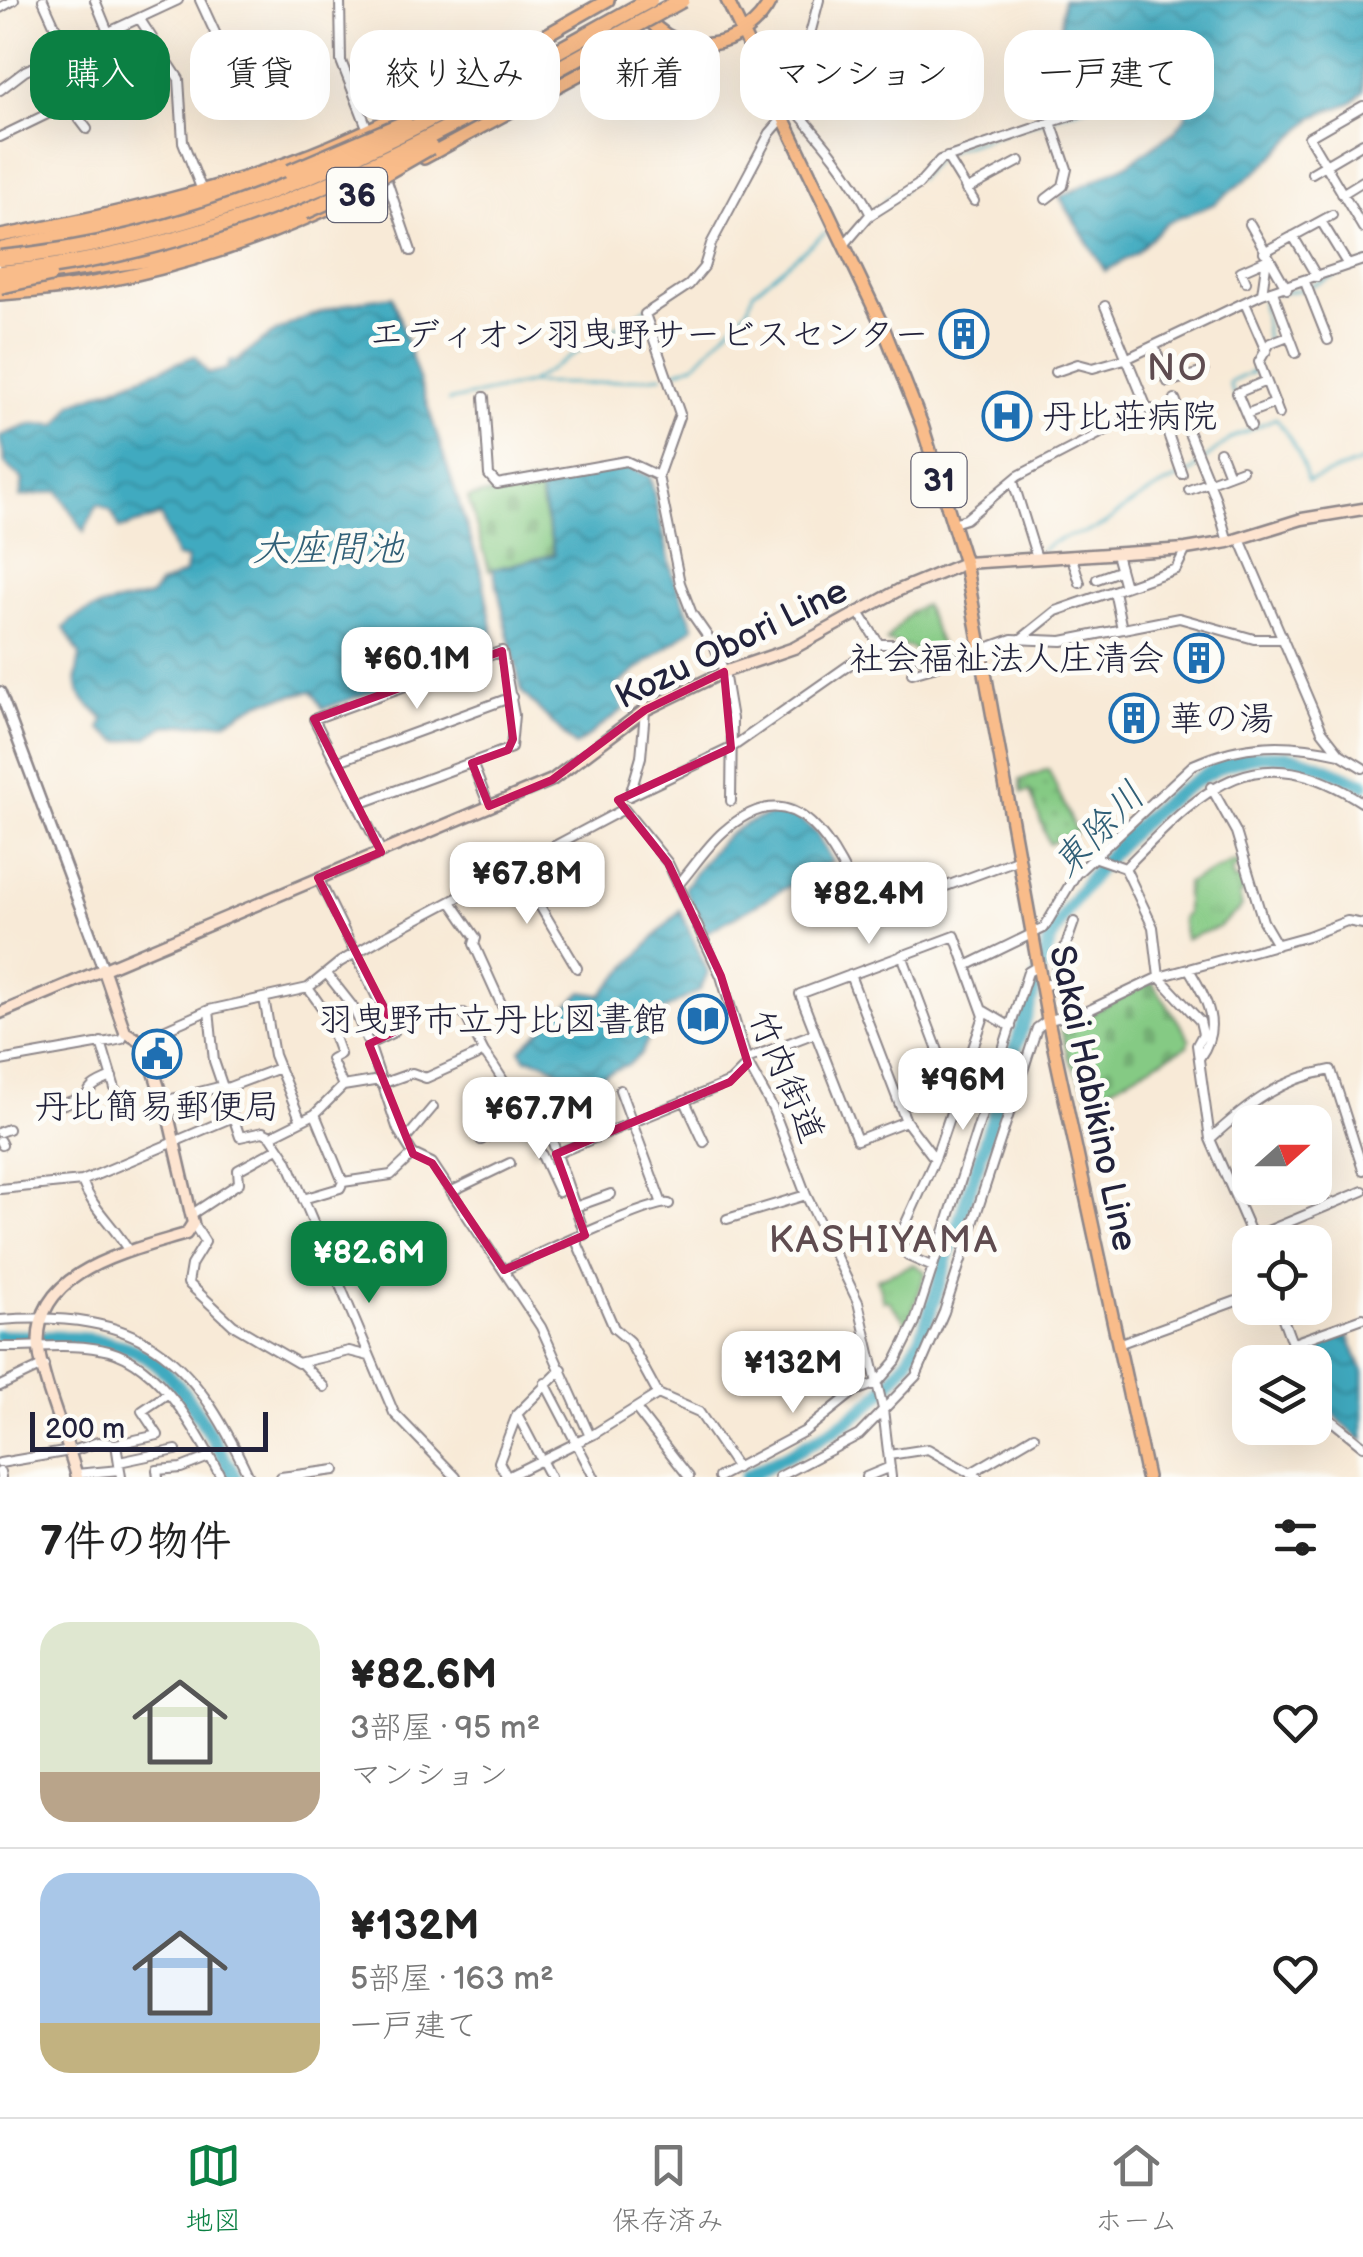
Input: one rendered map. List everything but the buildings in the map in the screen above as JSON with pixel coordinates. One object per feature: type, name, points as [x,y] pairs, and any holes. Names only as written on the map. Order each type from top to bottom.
[{"type":"highway","points":[[560,49],[650,0]]},
{"type":"highway","points":[[560,67],[682,0]]},
{"type":"highway","points":[[0,253],[76,237],[259,184],[414,120]]},
{"type":"highway","points":[[0,286],[228,209],[334,168],[425,120]]},
{"type":"highway","points":[[0,275],[233,224],[304,196],[459,120]]},
{"type":"highway","points":[[0,275],[91,268],[188,250],[304,212],[393,170],[467,120]]},
{"type":"highway","points":[[0,253],[124,245]]},
{"type":"main road","name":"36","points":[[0,236],[84,221],[326,148],[608,0]]},
{"type":"main road","points":[[638,0],[661,30]]},
{"type":"main road","name":"Sakai Habikino Line","points":[[727,0],[740,30]]},
{"type":"main road","points":[[748,30],[760,20],[771,0]]},
{"type":"main road","name":"36","points":[[0,294],[130,277],[296,224],[580,74]]},
{"type":"main road","name":"Sakai Habikino Line","points":[[782,121],[906,383],[965,563],[984,651],[1035,964],[1046,986],[1048,1020],[1147,1477]]},
{"type":"main road","name":"Kozu Obori Line","points":[[0,1012],[560,775],[645,710],[724,672],[794,648],[858,611],[965,563],[1036,555],[1072,558],[1186,549],[1234,541],[1302,519],[1363,509]]},
{"type":"main road","points":[[76,1476],[39,1348],[44,1320],[73,1277],[90,1265],[186,1234],[192,1218],[164,1102],[141,1040],[125,1032],[103,968]]},
{"type":"street","points":[[0,8],[14,0]]},
{"type":"street","points":[[43,0],[54,30]]},
{"type":"street","points":[[94,0],[107,30]]},
{"type":"street","points":[[112,30],[178,0]]},
{"type":"street","points":[[200,0],[214,30]]},
{"type":"street","points":[[340,0],[341,61],[388,178],[411,250]]},
{"type":"street","points":[[810,30],[819,0]]},
{"type":"street","points":[[138,18],[145,30]]},
{"type":"street","points":[[0,90],[30,68]]},
{"type":"street","points":[[170,68],[179,79],[182,142],[201,188]]},
{"type":"street","points":[[1363,106],[1306,133],[1363,228]]},
{"type":"street","points":[[0,136],[30,119]]},
{"type":"street","points":[[82,120],[87,128]]},
{"type":"street","points":[[803,120],[836,164],[854,180],[871,215]]},
{"type":"street","points":[[844,245],[871,215],[916,187],[934,164],[1058,120]]},
{"type":"street","points":[[731,801],[732,748],[724,672],[716,647],[692,614],[680,583],[658,476],[680,414],[644,314],[689,284],[704,267],[711,244],[770,133],[782,121]]},
{"type":"street","points":[[1046,199],[1063,186],[1066,169],[1050,122]]},
{"type":"street","points":[[1312,173],[1363,143]]},
{"type":"street","points":[[946,157],[974,201]]},
{"type":"street","points":[[966,190],[1020,161]]},
{"type":"street","points":[[1342,194],[1363,181]]},
{"type":"street","points":[[1246,282],[1241,271],[1332,215]]},
{"type":"street","points":[[1321,221],[1348,265]]},
{"type":"street","points":[[1250,224],[1287,289]]},
{"type":"street","points":[[1293,236],[1317,277]]},
{"type":"street","points":[[1262,294],[1265,256]]},
{"type":"street","points":[[1056,372],[1078,364],[1093,368],[1128,358],[1262,294],[1287,289],[1363,260]]},
{"type":"street","points":[[1305,282],[1317,324],[1328,340]]},
{"type":"street","points":[[1273,292],[1296,352]]},
{"type":"street","points":[[1245,303],[1266,351]]},
{"type":"street","points":[[1104,306],[1145,408]]},
{"type":"street","points":[[1279,414],[1259,362],[1270,344],[1288,336]]},
{"type":"street","points":[[1154,346],[1167,386],[1204,372]]},
{"type":"street","points":[[1251,426],[1237,393],[1266,381]]},
{"type":"street","points":[[484,397],[489,476],[497,484],[626,461],[658,476]]},
{"type":"street","points":[[1175,399],[1234,541],[1283,639],[1322,731],[1340,754]]},
{"type":"street","points":[[1246,414],[1275,402]]},
{"type":"street","points":[[954,523],[966,519],[989,496],[1013,481],[1145,408],[1160,411],[1182,474]]},
{"type":"street","points":[[1184,423],[1197,418]]},
{"type":"street","points":[[1220,452],[1229,475]]},
{"type":"street","points":[[1189,490],[1242,470]]},
{"type":"street","points":[[1013,481],[1036,555]]},
{"type":"street","points":[[912,673],[1020,639],[1056,612],[1176,569],[1186,549]]},
{"type":"street","points":[[1116,554],[1125,587]]},
{"type":"street","points":[[1072,558],[1080,583]]},
{"type":"street","points":[[1097,579],[1119,571]]},
{"type":"street","points":[[1114,591],[1122,629]]},
{"type":"street","points":[[858,611],[879,644]]},
{"type":"street","points":[[1020,639],[1062,641],[1179,618],[1254,639],[1283,639]]},
{"type":"street","points":[[630,796],[732,748],[879,644],[902,644],[933,667]]},
{"type":"street","points":[[358,804],[510,748],[512,697],[502,651],[314,720],[381,852]]},
{"type":"street","points":[[0,692],[103,968]]},
{"type":"street","points":[[336,762],[512,697]]},
{"type":"street","points":[[141,1040],[209,1010],[308,988],[356,953],[624,809],[641,757],[645,710]]},
{"type":"street","points":[[966,966],[1044,928],[1062,893],[1093,857],[1178,778],[1213,756],[1263,745],[1290,744],[1340,754],[1363,768]]},
{"type":"street","points":[[472,763],[489,806]]},
{"type":"street","points":[[1124,868],[1210,787],[1230,778],[1287,772],[1318,778],[1363,803]]},
{"type":"street","points":[[1210,787],[1236,832],[1262,921],[1277,945]]},
{"type":"street","points":[[678,885],[723,832],[761,812],[783,808],[798,812],[820,827],[866,916],[1019,859]]},
{"type":"street","name":"竹内街道","points":[[624,809],[668,862],[721,976],[748,1061],[858,1302],[884,1412],[891,1477]]},
{"type":"street","points":[[1093,857],[1124,868],[1153,927],[1159,977],[1200,1021],[1200,1057],[1210,1139],[1247,1225]]},
{"type":"street","points":[[516,866],[577,968]]},
{"type":"street","points":[[318,878],[394,1032],[369,1044]]},
{"type":"street","points":[[452,903],[476,938],[474,944],[504,1008]]},
{"type":"street","points":[[780,1477],[859,1435],[916,1376],[932,1349],[1038,1028],[1048,1020],[1084,1012],[1159,977],[1190,971],[1347,921],[1363,924]]},
{"type":"street","points":[[1046,986],[1074,922]]},
{"type":"street","points":[[906,1121],[857,1140],[800,994],[955,936],[984,1012],[935,1160],[900,1236],[908,1256],[932,1267]]},
{"type":"street","points":[[902,955],[956,1096]]},
{"type":"street","points":[[719,1477],[806,1432],[855,1391],[878,1385],[904,1348],[1035,964]]},
{"type":"street","points":[[1190,971],[1210,1010],[1210,1041],[1200,1057]]},
{"type":"street","points":[[327,974],[353,1007],[380,1064],[381,1082],[413,1154],[432,1162],[504,1270],[562,1370],[589,1434]]},
{"type":"street","points":[[850,975],[906,1121],[935,1160]]},
{"type":"street","points":[[308,988],[325,1012],[340,1054],[331,1059],[342,1086]]},
{"type":"street","points":[[264,998],[278,1068],[301,1121]]},
{"type":"street","points":[[209,1010],[214,1061],[240,1137],[263,1132],[271,1136],[303,1199],[394,1413],[456,1477]]},
{"type":"street","points":[[984,1012],[1012,1027]]},
{"type":"street","points":[[464,1014],[484,1052],[516,1094],[522,1118],[559,1192]]},
{"type":"street","points":[[0,1061],[122,1039],[125,1032]]},
{"type":"street","points":[[556,1154],[730,1082],[748,1061],[815,1033]]},
{"type":"street","points":[[101,1042],[117,1096]]},
{"type":"street","points":[[271,1136],[316,1114],[342,1086],[381,1082],[412,1073],[426,1078],[484,1052]]},
{"type":"street","points":[[164,1102],[224,1088],[278,1068]]},
{"type":"street","points":[[1210,1139],[1261,1096],[1290,1080],[1332,1070],[1363,1170]]},
{"type":"street","points":[[61,1104],[86,1096],[98,1082],[112,1077]]},
{"type":"street","points":[[504,1270],[665,1203],[620,1090]]},
{"type":"street","points":[[86,1096],[86,1107]]},
{"type":"street","points":[[685,1101],[704,1142]]},
{"type":"street","points":[[406,1139],[433,1107]]},
{"type":"street","points":[[303,1199],[340,1188],[343,1182],[316,1114]]},
{"type":"street","points":[[0,1190],[82,1181],[171,1140],[233,1117]]},
{"type":"street","points":[[481,1140],[522,1118]]},
{"type":"street","points":[[545,1120],[580,1236],[614,1328],[629,1341],[658,1394],[699,1412],[736,1468]]},
{"type":"street","points":[[278,1148],[238,1170],[239,1183],[192,1218],[205,1242],[191,1265],[188,1283],[233,1325],[300,1363],[324,1387]]},
{"type":"street","points":[[343,1182],[390,1175],[413,1154]]},
{"type":"street","points":[[452,1191],[510,1163]]},
{"type":"street","points":[[82,1181],[92,1208],[110,1223],[130,1252]]},
{"type":"street","points":[[1287,1225],[1363,1191]]},
{"type":"street","points":[[574,1207],[611,1194]]},
{"type":"street","points":[[727,1219],[806,1194]]},
{"type":"street","points":[[1118,1344],[1232,1303]]},
{"type":"street","points":[[1285,1325],[1292,1344],[1363,1318]]},
{"type":"street","points":[[0,1320],[111,1325],[154,1344],[172,1358],[211,1412],[249,1477]]},
{"type":"street","points":[[0,1348],[117,1353],[146,1371],[167,1394],[221,1477]]},
{"type":"street","points":[[300,1363],[349,1351],[370,1357]]},
{"type":"street","points":[[0,1386],[44,1364]]},
{"type":"street","points":[[562,1370],[517,1414],[499,1462],[507,1477],[637,1410],[658,1394]]},
{"type":"street","points":[[545,1384],[594,1477]]},
{"type":"street","points":[[0,1464],[98,1442],[116,1444],[158,1435],[142,1411],[167,1394]]},
{"type":"street","points":[[637,1410],[689,1477]]},
{"type":"street","points":[[517,1414],[550,1477]]},
{"type":"street","points":[[1332,1421],[1363,1446]]},
{"type":"street","points":[[889,1456],[928,1449],[974,1475],[1034,1436]]},
{"type":"street","points":[[116,1444],[120,1470]]},
{"type":"street","points":[[76,1476],[120,1470],[176,1450]]},
{"type":"street","points":[[158,1477],[157,1470],[181,1468],[209,1458]]},
{"type":"street","points":[[866,1477],[890,1466]]},
{"type":"street","points":[[281,1477],[335,1470]]},
{"type":"highlighted area","points":[[502,651],[513,739],[508,750],[472,763],[489,806],[552,780],[645,710],[724,672],[731,748],[618,800],[668,863],[721,976],[748,1064],[730,1082],[556,1154],[585,1235],[504,1270],[432,1163],[413,1154],[369,1044],[396,1031],[318,878],[381,852],[314,719]]},
{"type":"green space","points":[[537,483],[554,554],[489,570],[468,498]]},
{"type":"green space","points":[[924,605],[948,662],[931,663],[911,648],[886,641],[910,612]]},
{"type":"green space","points":[[1048,769],[1077,832],[1049,844],[1030,791],[1022,793],[1020,780]]},
{"type":"green space","points":[[1235,861],[1241,865],[1231,871],[1234,881],[1246,877],[1250,890],[1239,895],[1242,907],[1219,927],[1185,939],[1181,918],[1186,914],[1186,883]]},
{"type":"green space","points":[[1152,982],[1190,1039],[1187,1046],[1091,1098],[1068,1057],[1061,1029]]},
{"type":"green space","points":[[914,1264],[926,1272],[908,1325],[888,1300],[883,1301],[877,1279]]},
{"type":"water","points":[[1063,0],[1363,0],[1363,91],[1353,102],[1314,117],[1261,168],[1214,204],[1166,223],[1135,254],[1105,271],[1060,197],[1128,164],[1175,131],[1183,120],[1214,120],[1214,30],[1060,29]]},
{"type":"water","name":"大座間池","points":[[392,296],[482,574],[496,647],[323,709],[312,691],[261,702],[225,722],[165,726],[148,737],[120,742],[100,729],[104,720],[79,692],[80,655],[64,628],[81,614],[151,596],[159,585],[185,573],[187,559],[176,557],[161,516],[120,529],[111,511],[98,504],[84,532],[58,491],[20,497],[23,480],[5,464],[0,436],[32,424],[58,425],[73,403],[195,356],[208,374],[227,369],[230,361],[238,361],[271,335],[309,316]]},
{"type":"water","points":[[626,465],[650,477],[673,575],[694,627],[615,687],[624,709],[575,746],[522,692],[493,569],[555,555],[539,486]]},
{"type":"water","points":[[790,812],[816,832],[832,862],[707,932],[684,888],[716,846],[740,827]]},
{"type":"water","points":[[680,910],[708,972],[700,990],[661,1012],[641,1054],[629,1064],[581,1084],[542,1061],[526,1059],[520,1050],[582,992],[601,995]]},
{"type":"water","points":[[1348,1335],[1363,1372],[1363,1441],[1332,1412],[1332,1345],[1321,1345]]},
{"type":"waterway","points":[[944,152],[1043,120]]},
{"type":"waterway","points":[[918,179],[941,154]]},
{"type":"waterway","points":[[884,201],[904,189]]},
{"type":"waterway","points":[[671,373],[695,364],[748,308],[753,292],[825,233]]},
{"type":"waterway","points":[[1310,286],[1363,265]]},
{"type":"waterway","points":[[448,401],[529,383],[676,289]]},
{"type":"waterway","points":[[1277,294],[1303,289]]},
{"type":"waterway","points":[[1267,342],[1262,300],[1269,296]]},
{"type":"waterway","points":[[1238,405],[1229,383],[1254,371],[1257,357]]},
{"type":"waterway","points":[[530,383],[588,384],[662,376]]},
{"type":"waterway","points":[[1204,460],[1232,438],[1276,418],[1298,451],[1308,481],[1363,461]]},
{"type":"waterway","points":[[1040,552],[1056,541],[1102,526],[1137,500],[1198,465]]},
{"type":"waterway","name":"東除川","points":[[746,1477],[824,1435],[868,1405],[905,1364],[922,1336],[1050,941],[1085,885],[1110,855],[1169,800],[1200,778],[1231,763],[1261,756],[1289,757],[1363,784]]},
{"type":"waterway","name":"東除川","points":[[0,1336],[91,1340],[122,1346],[146,1357],[168,1374],[188,1399],[235,1477]]},
{"type":"place","name":"エディオン羽曳野サービスセンター","points":[[964,334]]},
{"type":"place","name":"丹比荘病院","points":[[1007,416]]},
{"type":"place","name":"社会福祉法人庄清会","points":[[1199,658]]},
{"type":"place","name":"華の湯","points":[[1134,718]]},
{"type":"place","name":"羽曳野市立丹比図書館","points":[[703,1019]]},
{"type":"place","name":"丹比簡易郵便局","points":[[157,1054]]},
{"type":"district","name":"NO","points":[[1178,367]]},
{"type":"district","name":"KASHIYAMA","points":[[884,1239]]}]
